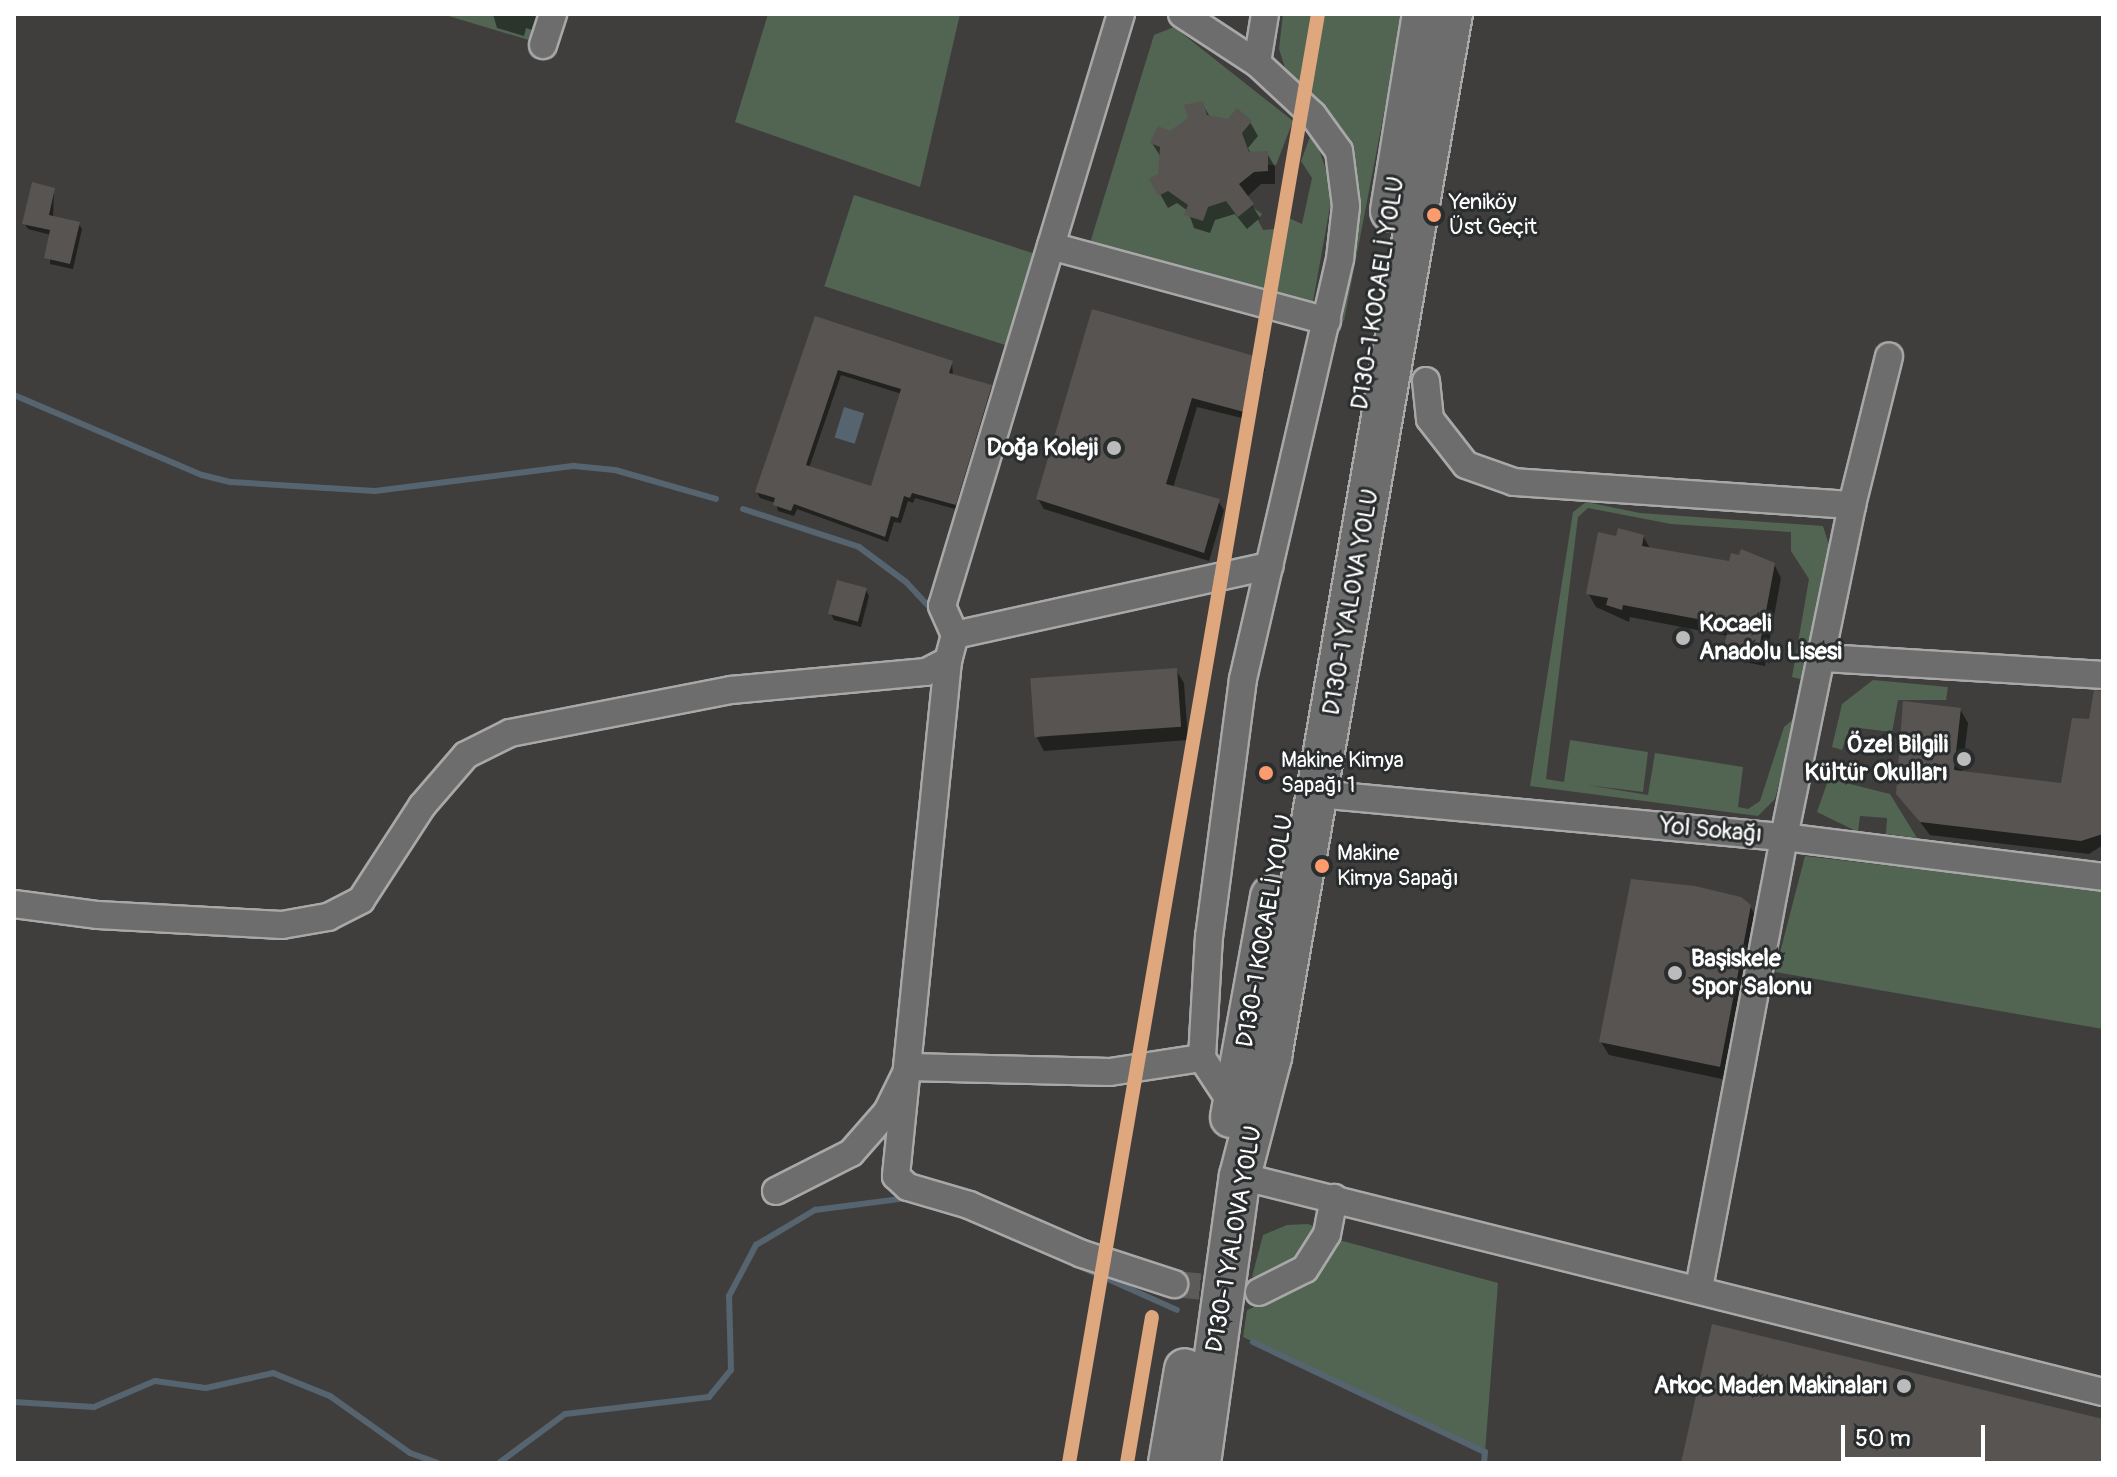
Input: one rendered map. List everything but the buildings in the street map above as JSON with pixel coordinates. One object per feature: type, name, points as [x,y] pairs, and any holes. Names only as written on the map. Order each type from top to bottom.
[{"type":"highway","name":"D130-1 KOCAELİ YOLU","points":[[1169,1463],[1362,398],[1423,107],[1423,14]]},
{"type":"highway","name":"D130-1 YALOVA YOLU","points":[[1200,1463],[1240,1176],[1271,1057],[1317,794],[1423,107],[1452,14]]},
{"type":"street","points":[[543,45],[553,14]]},
{"type":"street","points":[[1121,14],[942,606],[955,635],[948,661],[896,1176],[908,1187],[969,1205],[1082,1254],[1174,1284]]},
{"type":"street","points":[[1182,14],[1257,63],[1313,115],[1339,151],[1346,206],[1327,321],[1243,679],[1209,936],[1202,1058],[1233,1105]]},
{"type":"street","points":[[1257,63],[1265,14]]},
{"type":"street","points":[[1051,246],[1327,321]]},
{"type":"street","points":[[1699,1288],[1784,837],[1825,658],[1852,505],[1889,357]]},
{"type":"street","points":[[1426,381],[1430,419],[1466,465],[1514,482],[1852,505]]},
{"type":"street","points":[[955,635],[1270,566]]},
{"type":"street","points":[[1825,658],[2103,675]]},
{"type":"street","points":[[14,904],[98,915],[282,925],[328,917],[361,900],[422,806],[466,755],[510,733],[731,690],[926,672],[948,661]]},
{"type":"street","name":"Yol Sokağı","points":[[1317,794],[1784,837],[2103,877]]},
{"type":"street","points":[[909,1067],[1110,1072],[1202,1058]]},
{"type":"street","points":[[776,1191],[851,1153],[887,1112],[909,1067]]},
{"type":"street","points":[[1240,1176],[1699,1288],[2103,1392]]},
{"type":"street","points":[[1259,1292],[1305,1269],[1327,1234],[1334,1198]]},
{"type":"green space","points":[[442,14],[540,14],[532,41]]},
{"type":"green space","points":[[768,14],[960,14],[920,187],[735,122]]},
{"type":"green space","points":[[1283,14],[1403,14],[1344,321],[1337,318],[1358,228],[1352,151],[1327,114],[1288,77],[1279,49]]},
{"type":"green space","points":[[1174,27],[1293,121],[1276,165],[1235,164],[1240,198],[1262,214],[1258,220],[1263,230],[1274,229],[1282,215],[1302,224],[1312,178],[1301,161],[1311,134],[1315,138],[1333,190],[1312,307],[1090,243],[1154,35]]},
{"type":"green space","points":[[854,195],[1039,255],[1010,347],[824,286]]},
{"type":"green space","points":[[1586,502],[1640,513],[1823,526],[1831,551],[1804,680],[1792,677],[1809,579],[1791,551],[1791,532],[1671,524],[1588,508],[1578,517],[1546,779],[1564,782],[1570,740],[1648,752],[1643,792],[1587,785],[1648,795],[1655,753],[1743,767],[1738,807],[1748,809],[1760,801],[1784,727],[1796,717],[1775,799],[1758,816],[1530,786],[1573,512]]},
{"type":"green space","points":[[1873,680],[1948,687],[1946,700],[1898,700],[1892,732],[1850,727],[1842,750],[1832,747],[1842,704]]},
{"type":"green space","points":[[1831,772],[1842,782],[1890,794],[1917,838],[1886,834],[1887,818],[1860,816],[1858,832],[1817,812]]},
{"type":"green space","points":[[1805,856],[2103,890],[2103,1029],[1775,972]]},
{"type":"green space","points":[[1308,1224],[1321,1229],[1294,1258],[1269,1275],[1252,1277],[1263,1235],[1287,1225]]},
{"type":"green space","points":[[1339,1240],[1498,1283],[1485,1452],[1243,1337],[1247,1310],[1284,1295],[1313,1272]]},
{"type":"water","points":[[844,407],[864,413],[855,444],[835,438]]},
{"type":"waterway","points":[[14,395],[202,475],[231,482],[375,491],[574,466],[615,470],[716,499]]},
{"type":"waterway","points":[[743,509],[859,547],[906,582],[933,611]]},
{"type":"waterway","points":[[499,1463],[565,1414],[709,1397],[731,1370],[729,1296],[756,1245],[815,1210],[908,1198]]},
{"type":"waterway","points":[[1081,1267],[1177,1310]]},
{"type":"waterway","points":[[1253,1342],[1485,1452],[1484,1463]]},
{"type":"waterway","points":[[14,1402],[94,1407],[155,1381],[206,1388],[273,1373],[330,1396],[410,1453],[437,1463]]},
{"type":"tunnel","points":[[1174,1284],[1259,1292]]},
{"type":"transit line","points":[[1069,1463],[1318,14]]},
{"type":"transit line","points":[[1127,1463],[1152,1317]]},
{"type":"place","name":"Yeniköy Üst Geçit","points":[[1434,215]]},
{"type":"place","name":"Doğa Koleji","points":[[1114,448]]},
{"type":"place","name":"Kocaeli Anadolu Lisesi","points":[[1683,638]]},
{"type":"place","name":"Özel Bilgili Kültür Okulları","points":[[1964,759]]},
{"type":"place","name":"Makine Kimya Sapağı 1","points":[[1266,773]]},
{"type":"place","name":"Makine Kimya Sapağı","points":[[1322,866]]},
{"type":"place","name":"Başiskele Spor Salonu","points":[[1675,973]]},
{"type":"place","name":"Arkoc Maden Makinaları","points":[[1904,1386]]}]
